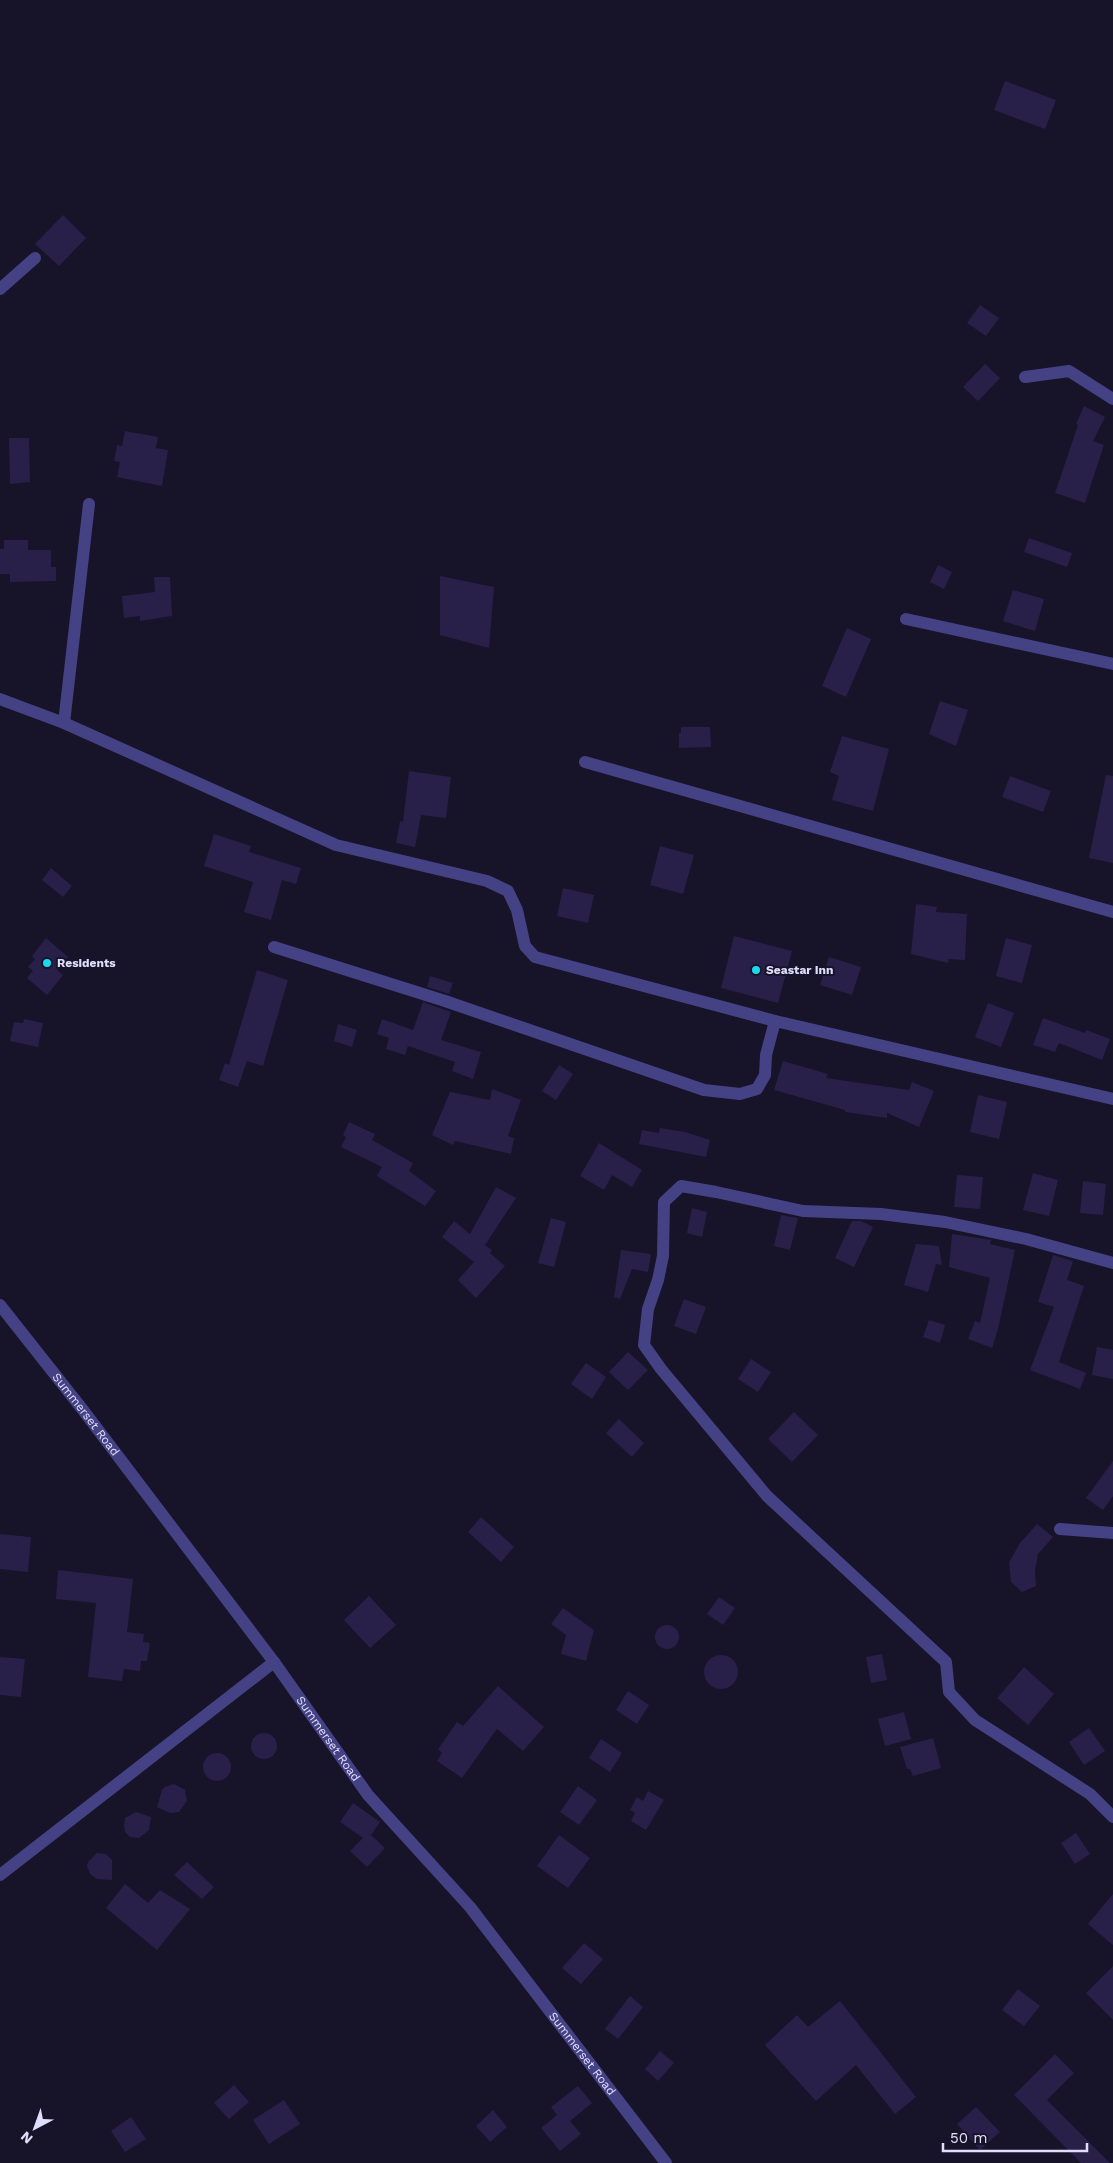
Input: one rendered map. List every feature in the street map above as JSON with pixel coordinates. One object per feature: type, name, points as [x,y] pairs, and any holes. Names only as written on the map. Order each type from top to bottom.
[{"type":"street","points":[[0,289],[35,258]]},
{"type":"street","points":[[1025,378],[1069,371],[1113,399]]},
{"type":"street","points":[[64,723],[89,504]]},
{"type":"street","points":[[906,619],[1113,664]]},
{"type":"street","points":[[0,699],[64,723],[336,845],[487,881],[508,891],[518,910],[525,946],[535,958],[775,1021],[1113,1099]]},
{"type":"street","points":[[584,762],[1113,912]]},
{"type":"street","points":[[274,947],[444,1001],[704,1090],[740,1094],[757,1089],[765,1075],[766,1055],[775,1021]]},
{"type":"street","points":[[1113,1263],[1026,1240],[945,1222],[882,1214],[803,1211],[682,1186],[664,1202],[663,1256],[658,1280],[648,1309],[644,1345],[661,1369],[767,1496],[946,1662],[949,1692],[974,1720],[1090,1794],[1113,1817]]},
{"type":"street","name":"Summerset Road","points":[[0,1305],[83,1410],[274,1662],[368,1795],[470,1907],[666,2163]]},
{"type":"street","points":[[1060,1529],[1113,1533]]},
{"type":"street","points":[[0,1874],[274,1662]]},
{"type":"building","points":[[1005,81],[1056,100],[1045,129],[994,110]]},
{"type":"building","points":[[63,215],[86,238],[59,266],[35,244]]},
{"type":"building","points":[[980,305],[999,318],[986,336],[967,323]]},
{"type":"building","points":[[985,364],[1000,378],[978,401],[963,387]]},
{"type":"building","points":[[1084,406],[1105,417],[1093,441],[1104,445],[1085,503],[1055,493],[1078,425],[1076,424]]},
{"type":"building","points":[[125,431],[158,437],[156,448],[168,450],[162,486],[117,477],[120,462],[114,461],[117,445],[122,446]]},
{"type":"building","points":[[9,438],[29,438],[30,482],[10,484]]},
{"type":"building","points":[[1029,538],[1072,553],[1067,567],[1024,552]]},
{"type":"building","points":[[4,540],[28,540],[28,550],[51,550],[51,567],[56,567],[56,581],[10,582],[10,574],[0,574],[0,549],[4,549]]},
{"type":"building","points":[[938,565],[952,572],[944,589],[930,582]]},
{"type":"building","points":[[440,576],[494,587],[489,648],[440,635]]},
{"type":"building","points":[[154,577],[170,577],[172,616],[140,621],[140,616],[124,618],[122,596],[155,592]]},
{"type":"building","points":[[1013,590],[1044,599],[1035,631],[1003,621]]},
{"type":"building","points":[[847,628],[871,639],[846,697],[822,686]]},
{"type":"building","points":[[940,701],[968,710],[956,746],[929,734]]},
{"type":"building","points":[[681,727],[710,727],[711,747],[679,748]]},
{"type":"building","points":[[842,736],[889,749],[873,811],[832,800],[839,776],[830,772]]},
{"type":"building","points":[[409,771],[451,777],[446,818],[421,815],[415,847],[396,843],[400,821],[403,822]]},
{"type":"building","points":[[1106,775],[1113,776],[1113,863],[1089,858]]},
{"type":"building","points":[[1010,776],[1051,791],[1043,812],[1002,797]]},
{"type":"building","points":[[214,834],[251,846],[249,852],[301,868],[296,884],[282,880],[271,920],[244,912],[253,882],[204,866]]},
{"type":"building","points":[[660,846],[694,855],[683,894],[650,885]]},
{"type":"building","points":[[51,868],[72,886],[63,897],[42,880]]},
{"type":"building","points":[[563,888],[594,895],[588,923],[557,916]]},
{"type":"building","points":[[916,904],[937,907],[936,912],[967,914],[965,960],[949,959],[948,963],[911,954]]},
{"type":"building","name":"Seastar Inn","points":[[734,936],[792,951],[778,1003],[721,988]]},
{"type":"building","name":"Residents","points":[[46,938],[68,957],[57,970],[63,975],[47,995],[27,978],[33,971],[28,967],[35,959],[32,956]]},
{"type":"building","points":[[1006,938],[1032,945],[1022,983],[996,976]]},
{"type":"building","points":[[829,957],[861,967],[852,995],[820,985]]},
{"type":"building","points":[[257,970],[288,980],[263,1066],[247,1061],[238,1087],[219,1080],[225,1063],[229,1065]]},
{"type":"building","points":[[430,976],[453,983],[449,994],[427,987]]},
{"type":"building","points":[[423,1002],[451,1012],[441,1040],[481,1052],[473,1079],[452,1071],[455,1062],[408,1046],[405,1055],[386,1049],[389,1038],[377,1034],[382,1019],[413,1030]]},
{"type":"building","points":[[988,1003],[1014,1013],[1001,1047],[975,1037]]},
{"type":"building","points":[[1043,1018],[1085,1033],[1086,1030],[1110,1039],[1102,1060],[1059,1043],[1055,1052],[1033,1045]]},
{"type":"building","points":[[24,1019],[43,1023],[38,1047],[10,1041],[14,1022],[23,1023]]},
{"type":"building","points":[[338,1024],[357,1030],[352,1047],[334,1041]]},
{"type":"building","points":[[783,1061],[828,1074],[826,1078],[909,1090],[912,1082],[934,1091],[919,1127],[887,1113],[887,1118],[845,1112],[845,1110],[774,1090]]},
{"type":"building","points":[[559,1065],[573,1074],[556,1100],[542,1091]]},
{"type":"building","points":[[492,1089],[521,1100],[508,1136],[514,1138],[511,1154],[455,1141],[453,1145],[432,1135],[450,1092],[490,1100]]},
{"type":"building","points":[[978,1095],[1007,1102],[999,1139],[970,1132]]},
{"type":"building","points":[[349,1122],[375,1134],[372,1140],[413,1163],[409,1171],[436,1191],[425,1206],[377,1176],[382,1167],[341,1147],[346,1137],[343,1135]]},
{"type":"building","points":[[660,1128],[685,1132],[710,1140],[706,1157],[639,1144],[642,1130],[659,1133]]},
{"type":"building","points":[[599,1143],[642,1170],[632,1187],[612,1175],[604,1190],[580,1176]]},
{"type":"building","points":[[1033,1173],[1058,1180],[1049,1216],[1023,1210]]},
{"type":"building","points":[[957,1175],[983,1177],[980,1209],[954,1207]]},
{"type":"building","points":[[1083,1181],[1106,1184],[1103,1215],[1080,1213]]},
{"type":"building","points":[[496,1187],[516,1198],[485,1245],[492,1250],[490,1253],[505,1266],[476,1298],[458,1280],[474,1262],[442,1237],[454,1221],[470,1234]]},
{"type":"building","points":[[692,1208],[707,1212],[702,1237],[687,1233]]},
{"type":"building","points":[[781,1215],[798,1218],[790,1250],[774,1246]]},
{"type":"building","points":[[551,1218],[566,1222],[554,1267],[538,1263]]},
{"type":"building","points":[[852,1221],[861,1221],[873,1227],[854,1267],[835,1258]]},
{"type":"building","points":[[952,1234],[991,1240],[990,1244],[1015,1250],[998,1329],[992,1348],[968,1339],[975,1321],[980,1323],[990,1278],[949,1267]]},
{"type":"building","points":[[916,1244],[939,1246],[942,1265],[936,1264],[928,1292],[904,1285]]},
{"type":"building","points":[[621,1250],[651,1254],[648,1272],[632,1269],[620,1299],[614,1297]]},
{"type":"building","points":[[1053,1255],[1073,1261],[1067,1280],[1084,1286],[1059,1362],[1086,1373],[1080,1389],[1030,1370],[1054,1307],[1038,1302]]},
{"type":"building","points":[[684,1299],[706,1307],[696,1334],[674,1326]]},
{"type":"building","points":[[929,1320],[945,1325],[940,1343],[923,1337]]},
{"type":"building","points":[[1097,1347],[1113,1350],[1113,1379],[1092,1375]]},
{"type":"building","points":[[628,1352],[648,1370],[628,1390],[609,1372]]},
{"type":"building","points":[[751,1359],[771,1372],[758,1392],[738,1379]]},
{"type":"building","points":[[586,1363],[606,1377],[592,1399],[571,1384]]},
{"type":"building","points":[[794,1412],[818,1435],[792,1462],[768,1439]]},
{"type":"building","points":[[619,1419],[644,1443],[632,1457],[606,1433]]},
{"type":"building","points":[[1113,1461],[1113,1496],[1103,1510],[1086,1498]]},
{"type":"building","points":[[481,1517],[514,1547],[501,1562],[468,1532]]},
{"type":"building","points":[[1037,1524],[1053,1537],[1038,1554],[1035,1571],[1036,1586],[1022,1592],[1011,1582],[1009,1562],[1020,1543]]},
{"type":"building","points":[[0,1534],[31,1537],[28,1572],[0,1569]]},
{"type":"building","points":[[58,1570],[133,1579],[127,1632],[144,1634],[143,1642],[150,1643],[147,1661],[141,1661],[140,1671],[124,1669],[122,1681],[88,1677],[96,1603],[56,1599]]},
{"type":"building","points":[[369,1596],[396,1625],[370,1648],[344,1620]]},
{"type":"building","points":[[719,1597],[735,1608],[723,1625],[707,1614]]},
{"type":"building","points":[[563,1608],[594,1630],[586,1661],[561,1654],[566,1635],[551,1624]]},
{"type":"building","points":[[667,1625],[676,1628],[679,1637],[676,1646],[667,1649],[658,1646],[655,1637],[658,1628]]},
{"type":"building","points":[[882,1654],[887,1680],[871,1683],[866,1657]]},
{"type":"building","points":[[721,1655],[728,1656],[733,1660],[737,1665],[737,1679],[733,1684],[728,1688],[721,1689],[714,1688],[709,1684],[705,1679],[704,1672],[705,1665],[709,1660],[714,1656]]},
{"type":"building","points":[[0,1657],[25,1659],[21,1697],[0,1695]]},
{"type":"building","points":[[1024,1667],[1054,1694],[1028,1725],[997,1698]]},
{"type":"building","points":[[498,1686],[544,1727],[523,1751],[497,1729],[462,1778],[437,1761],[442,1753],[438,1749],[457,1722],[463,1726]]},
{"type":"building","points":[[628,1691],[649,1705],[637,1724],[616,1710]]},
{"type":"building","points":[[904,1712],[911,1739],[885,1746],[878,1719]]},
{"type":"building","points":[[1089,1728],[1105,1751],[1084,1765],[1069,1742]]},
{"type":"building","points":[[264,1733],[273,1737],[277,1746],[273,1755],[264,1759],[255,1755],[251,1746],[255,1737]]},
{"type":"building","points":[[933,1738],[941,1768],[913,1776],[910,1769],[907,1769],[900,1747]]},
{"type":"building","points":[[601,1739],[622,1753],[610,1772],[589,1758]]},
{"type":"building","points":[[217,1753],[227,1757],[231,1767],[227,1777],[217,1781],[207,1777],[203,1767],[207,1757]]},
{"type":"building","points":[[174,1784],[185,1790],[187,1801],[179,1812],[170,1813],[157,1807],[162,1790]]},
{"type":"building","points":[[578,1786],[597,1800],[579,1825],[560,1812]]},
{"type":"building","points":[[648,1791],[664,1800],[646,1830],[631,1821],[635,1813],[630,1810],[637,1797],[643,1801]]},
{"type":"building","points":[[353,1803],[380,1822],[371,1835],[385,1848],[367,1867],[350,1851],[363,1838],[340,1822]]},
{"type":"building","points":[[136,1812],[151,1817],[149,1830],[139,1838],[130,1837],[125,1832],[124,1826],[125,1818]]},
{"type":"building","points":[[1076,1833],[1090,1854],[1075,1864],[1061,1843]]},
{"type":"building","points":[[559,1835],[590,1858],[568,1888],[537,1866]]},
{"type":"building","points":[[97,1853],[106,1854],[112,1860],[112,1880],[97,1879],[90,1874],[87,1866],[88,1862]]},
{"type":"building","points":[[187,1862],[214,1887],[202,1899],[174,1875]]},
{"type":"building","points":[[125,1884],[148,1903],[160,1890],[190,1909],[157,1950],[106,1908]]},
{"type":"building","points":[[1113,1894],[1113,1945],[1088,1924]]},
{"type":"building","points":[[584,1943],[603,1959],[581,1984],[562,1968]]},
{"type":"building","points":[[1113,1966],[1113,2020],[1086,1993]]},
{"type":"building","points":[[1018,1989],[1040,2006],[1024,2026],[1002,2010]]},
{"type":"building","points":[[630,1996],[643,2007],[618,2039],[605,2029]]},
{"type":"building","points":[[840,2001],[916,2097],[895,2114],[856,2065],[816,2101],[765,2045],[797,2015],[808,2027]]},
{"type":"building","points":[[660,2051],[674,2063],[658,2081],[645,2069]]},
{"type":"building","points":[[1055,2054],[1074,2073],[1047,2100],[1110,2163],[1081,2163],[1014,2095]]},
{"type":"building","points":[[234,2085],[249,2102],[229,2119],[214,2103]]},
{"type":"building","points":[[578,2086],[592,2103],[570,2121],[581,2134],[560,2151],[541,2128],[557,2115],[551,2107]]},
{"type":"building","points":[[284,2100],[300,2124],[269,2144],[253,2120]]},
{"type":"building","points":[[976,2107],[1000,2132],[980,2150],[957,2124]]},
{"type":"building","points":[[493,2110],[507,2127],[490,2142],[476,2126]]},
{"type":"building","points":[[131,2117],[146,2139],[125,2152],[111,2131]]},
{"type":"place","name":"Residents","points":[[47,963]]},
{"type":"place","name":"Seastar Inn","points":[[756,970]]}]
